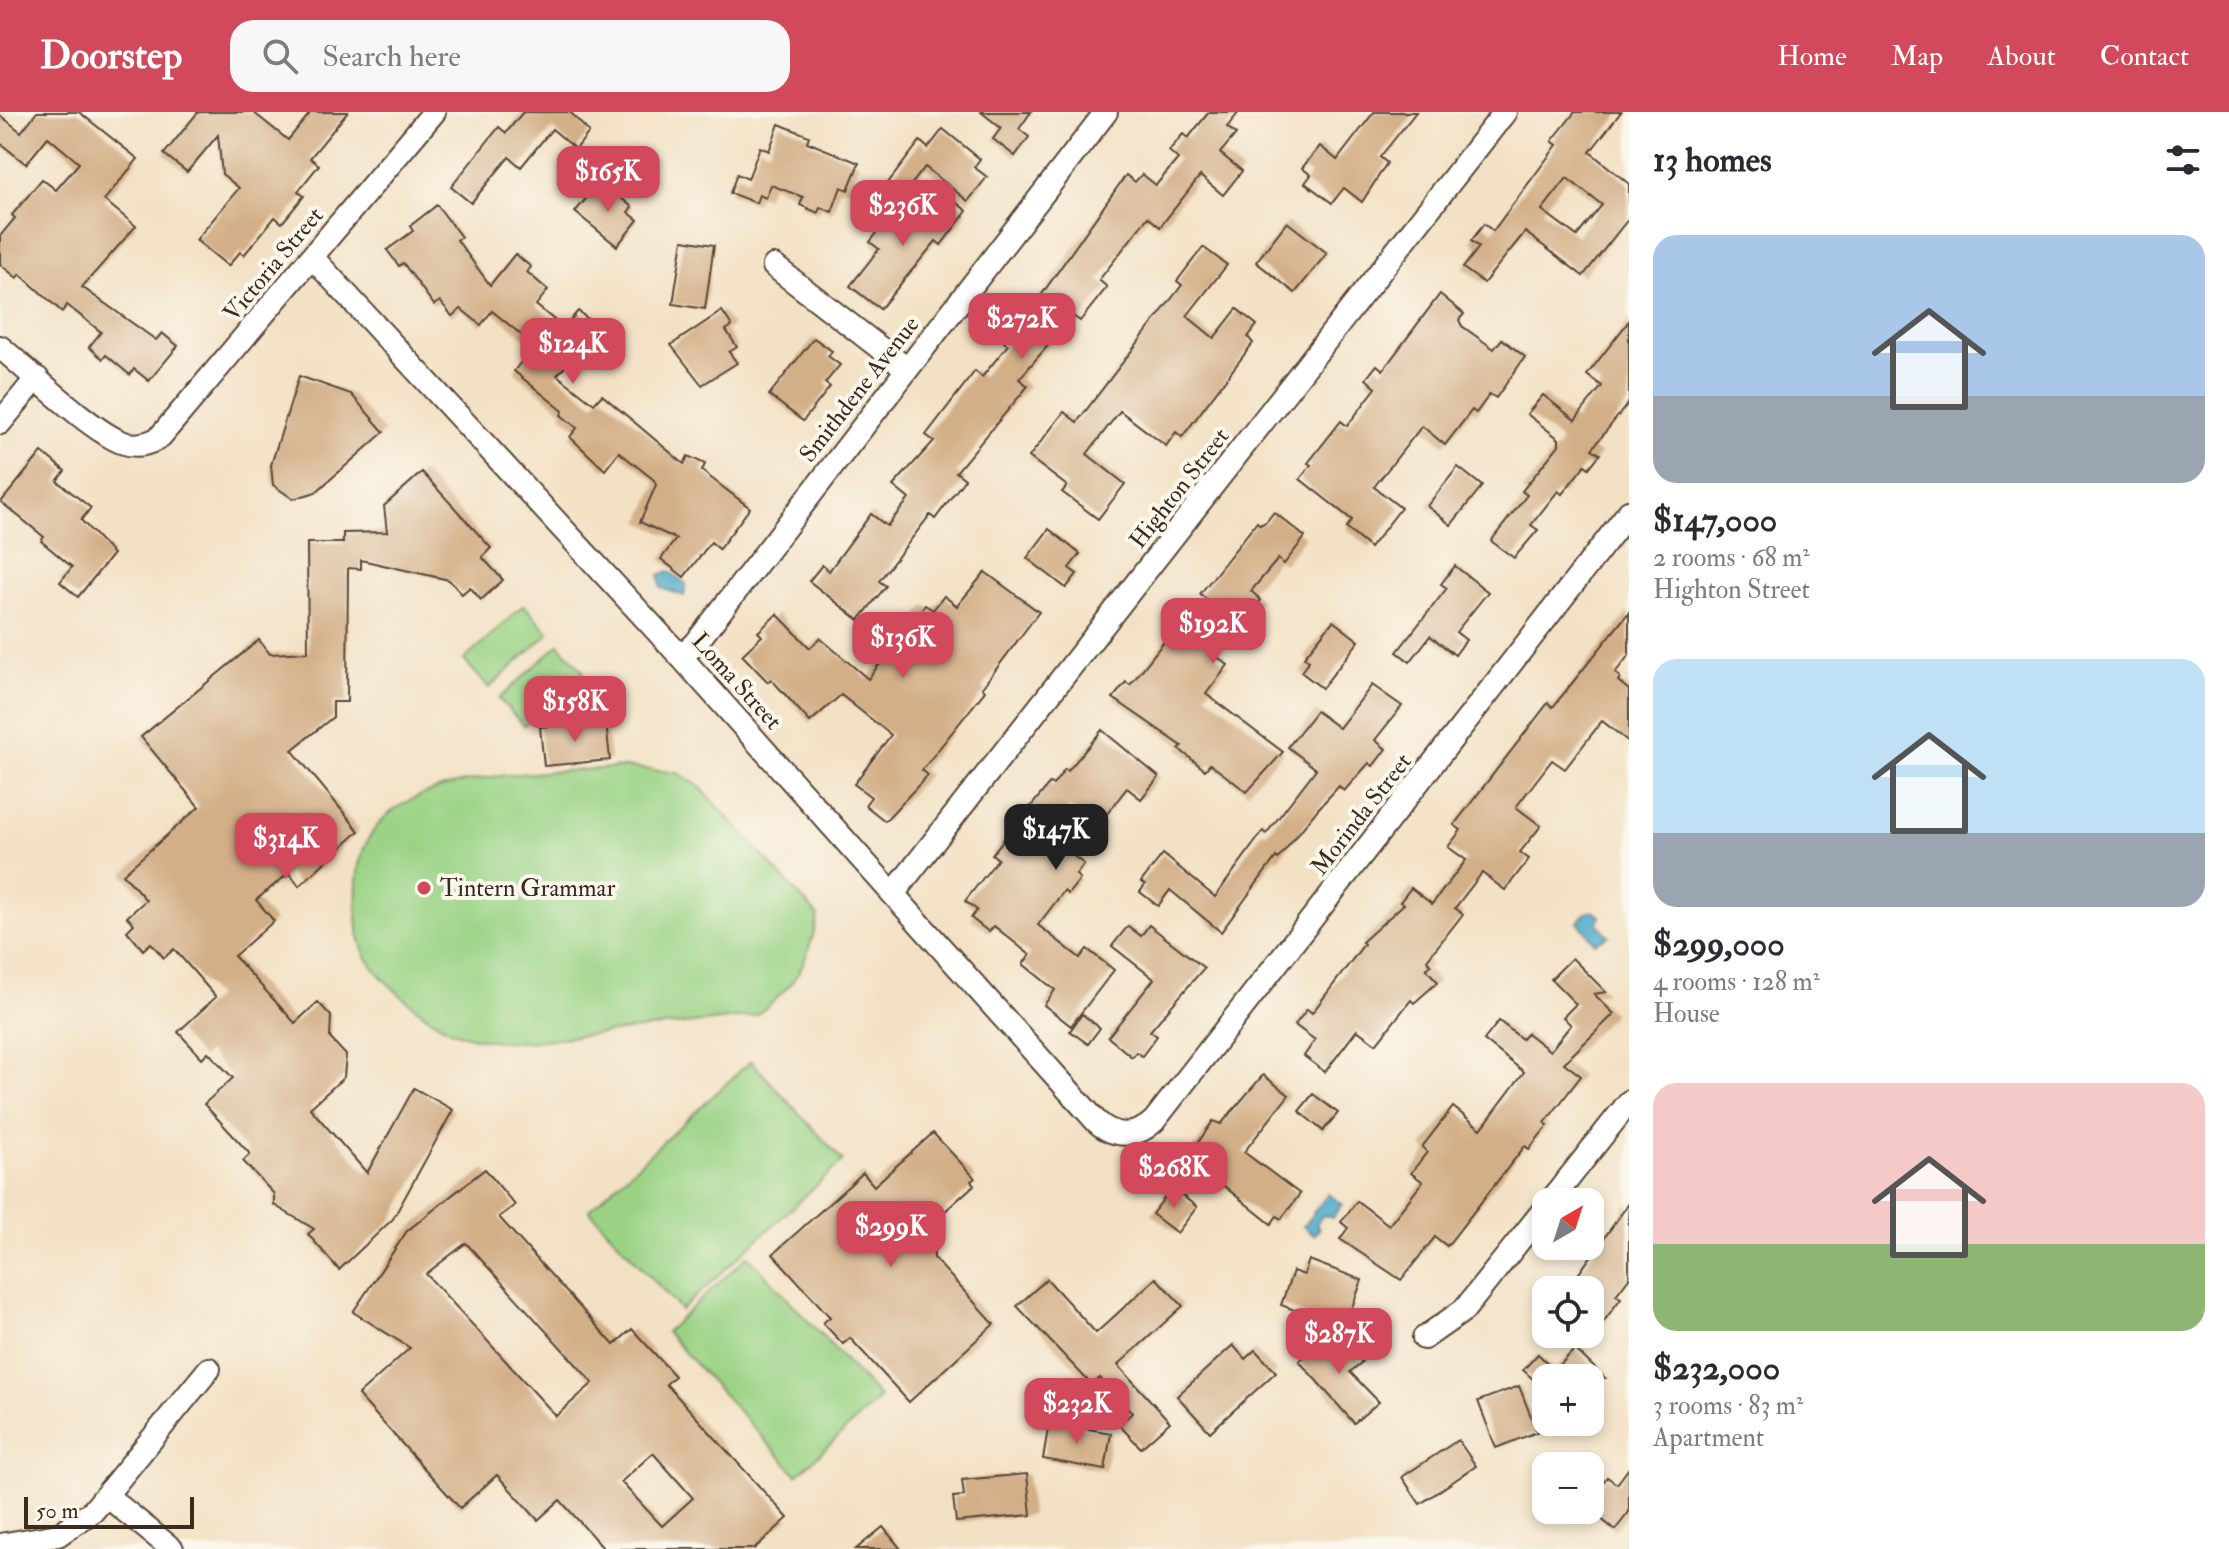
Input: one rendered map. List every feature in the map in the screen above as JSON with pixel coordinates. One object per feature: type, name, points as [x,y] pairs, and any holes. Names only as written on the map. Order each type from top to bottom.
[{"type":"street","name":"Victoria Street","points":[[37,378],[110,436],[124,443],[147,444],[172,427],[434,112]]},
{"type":"street","name":"Smithdene Avenue","points":[[681,657],[696,643],[1106,112]]},
{"type":"street","name":"Highton Street","points":[[893,894],[1505,112]]},
{"type":"street","name":"Loma Street","points":[[312,257],[681,657],[1096,1121],[1105,1129],[1124,1134]]},
{"type":"street","points":[[774,266],[907,369]]},
{"type":"street","points":[[0,347],[37,378],[0,423]]},
{"type":"street","name":"Morinda Street","points":[[1124,1134],[1138,1132],[1154,1121],[1629,512]]},
{"type":"street","points":[[1561,1188],[1629,1102]]},
{"type":"street","points":[[1424,1338],[1464,1310],[1532,1225]]},
{"type":"street","points":[[0,1545],[58,1535],[78,1523],[107,1496],[209,1369]]},
{"type":"street","points":[[107,1496],[172,1549]]},
{"type":"green space","points":[[524,605],[549,633],[489,688],[464,660]]},
{"type":"green space","points":[[559,644],[584,672],[524,726],[499,699]]},
{"type":"green space","points":[[625,767],[678,773],[699,786],[818,916],[798,974],[781,994],[755,1016],[525,1042],[474,1038],[433,1020],[404,998],[369,961],[359,934],[358,871],[369,838],[392,811],[428,792],[483,778]]},
{"type":"green space","points":[[751,1061],[843,1161],[681,1310],[589,1210]]},
{"type":"green space","points":[[748,1256],[880,1398],[797,1475],[666,1332]]},
{"type":"water","points":[[669,571],[686,584],[684,596],[661,588],[659,575]]},
{"type":"water","points":[[1593,911],[1600,916],[1598,924],[1609,936],[1595,943],[1578,922],[1584,914]]},
{"type":"water","points":[[1328,1194],[1342,1204],[1332,1218],[1323,1215],[1316,1224],[1319,1229],[1314,1235],[1303,1226]]},
{"type":"building","points":[[37,112],[79,112],[138,159],[104,200],[136,226],[82,287],[156,340],[162,333],[178,346],[149,381],[134,369],[130,375],[106,355],[103,359],[89,347],[101,332],[67,305],[62,312],[20,274],[17,278],[0,264],[0,236],[15,218],[12,215],[42,179],[56,190],[79,163],[48,137],[26,164],[0,143],[0,115],[21,132]]},
{"type":"building","points":[[198,112],[253,112],[288,140],[311,112],[348,112],[310,158],[319,165],[298,191],[304,196],[282,223],[275,217],[244,255],[240,252],[228,266],[196,240],[239,188],[222,174],[218,135],[187,172],[164,154]]},
{"type":"building","points":[[523,112],[570,112],[589,132],[576,149],[552,129],[521,167],[509,157],[471,203],[451,187],[499,127],[506,133]]},
{"type":"building","points":[[981,112],[1031,112],[1019,129],[1029,137],[1015,156],[993,139],[1001,128]]},
{"type":"building","points":[[1209,112],[1239,112],[1227,127],[1236,134],[1220,153],[1242,171],[1223,195],[1200,176],[1160,227],[1148,217],[1099,280],[1107,287],[1080,321],[1073,316],[1019,379],[1028,386],[956,472],[965,479],[935,519],[930,515],[879,581],[886,586],[859,620],[809,581],[822,565],[829,571],[871,514],[887,526],[909,499],[893,486],[934,441],[926,435],[975,371],[982,377],[1008,345],[999,338],[1010,322],[1018,328],[1126,175],[1135,182],[1142,174],[1156,185],[1178,159],[1169,151],[1183,134],[1188,138]]},
{"type":"building","points":[[1374,112],[1416,112],[1380,157],[1387,163],[1362,202],[1344,188],[1332,203],[1305,183],[1311,175],[1302,168],[1320,146],[1337,160]]},
{"type":"building","points":[[1575,112],[1621,112],[1590,152],[1629,184],[1629,218],[1583,276],[1525,232],[1484,283],[1463,268],[1479,247],[1471,241],[1484,224],[1493,231],[1557,145],[1552,141]],"holes":[[[1567,178],[1602,205],[1577,236],[1542,210]]]},
{"type":"building","points":[[779,124],[809,136],[807,142],[859,163],[848,190],[841,187],[832,212],[820,207],[818,213],[800,205],[803,197],[771,185],[766,198],[759,195],[756,203],[730,193],[737,174],[748,179],[760,147],[769,151]]},
{"type":"building","points":[[943,129],[980,159],[974,167],[987,177],[968,201],[925,167],[893,208],[878,196],[920,141],[928,148]]},
{"type":"building","points":[[597,185],[607,194],[610,189],[632,207],[628,212],[638,220],[617,246],[575,212]]},
{"type":"building","points":[[905,196],[938,221],[953,200],[967,211],[941,245],[936,241],[880,309],[850,286],[879,249],[870,242]]},
{"type":"building","points":[[437,205],[461,237],[457,240],[490,285],[515,254],[531,267],[527,272],[548,290],[536,305],[564,328],[578,311],[601,330],[557,375],[594,404],[602,395],[684,464],[688,456],[705,464],[702,471],[750,508],[719,549],[711,542],[684,577],[661,559],[676,539],[640,522],[656,485],[654,480],[619,452],[605,470],[570,437],[577,428],[561,415],[563,411],[514,371],[534,345],[492,311],[481,325],[461,309],[452,316],[440,301],[434,305],[403,263],[399,266],[387,250],[413,231],[410,226]]},
{"type":"building","points":[[1287,222],[1327,253],[1295,293],[1256,262]]},
{"type":"building","points":[[683,240],[714,245],[705,309],[673,304]]},
{"type":"building","points":[[1203,247],[1227,265],[1187,316],[1214,338],[1237,309],[1257,325],[1248,337],[1253,343],[1182,437],[1176,432],[1166,446],[1120,411],[1087,454],[1125,484],[1098,519],[1062,492],[1067,486],[1029,457],[1064,412],[1077,422],[1182,285],[1177,281]]},
{"type":"building","points":[[1440,294],[1464,314],[1459,320],[1462,326],[1494,349],[1502,339],[1525,357],[1496,398],[1490,394],[1476,413],[1472,410],[1445,445],[1422,426],[1374,487],[1401,508],[1370,548],[1346,528],[1352,520],[1300,479],[1311,465],[1308,463],[1341,421],[1347,426],[1376,388],[1366,379],[1377,365],[1383,370]]},
{"type":"building","points":[[722,311],[732,326],[726,330],[737,347],[729,352],[737,363],[702,385],[671,345]]},
{"type":"building","points":[[1629,321],[1629,402],[1592,449],[1600,454],[1589,468],[1585,465],[1562,494],[1558,491],[1531,525],[1538,530],[1514,558],[1491,541],[1527,495],[1522,491],[1559,445],[1559,439],[1527,414],[1543,395],[1575,420],[1602,386],[1587,375]]},
{"type":"building","points":[[814,338],[832,351],[828,356],[840,365],[825,383],[830,387],[803,421],[769,395]]},
{"type":"building","points":[[299,376],[351,394],[384,432],[316,492],[293,499],[273,485],[271,465]]},
{"type":"building","points":[[42,452],[65,471],[57,481],[91,508],[81,520],[113,554],[78,597],[60,582],[72,567],[41,541],[44,537],[1,502]]},
{"type":"building","points":[[1458,467],[1482,486],[1451,525],[1427,506]]},
{"type":"building","points":[[422,472],[491,548],[482,557],[503,580],[481,600],[470,587],[462,594],[449,580],[361,560],[361,569],[348,568],[347,702],[333,702],[333,717],[292,750],[359,831],[299,886],[289,873],[256,900],[274,921],[234,956],[295,1023],[318,1002],[331,1016],[330,1038],[346,1055],[344,1077],[310,1108],[367,1173],[414,1088],[453,1110],[393,1219],[339,1270],[308,1234],[314,1229],[274,1205],[274,1194],[243,1161],[250,1154],[204,1104],[233,1078],[208,1052],[202,1058],[178,1032],[216,997],[174,949],[164,958],[151,943],[143,950],[127,931],[134,924],[127,917],[146,900],[123,874],[199,807],[141,737],[259,640],[270,654],[308,652],[307,543],[343,543],[343,533],[387,532],[384,506]]},
{"type":"building","points":[[1274,512],[1305,537],[1284,564],[1278,559],[1251,591],[1261,600],[1216,656],[1228,665],[1206,694],[1283,752],[1247,792],[1210,764],[1205,770],[1179,749],[1182,746],[1113,698],[1126,682],[1130,685],[1171,633],[1177,638],[1185,633],[1188,636],[1213,604],[1200,594],[1257,522],[1260,525],[1266,522]]},
{"type":"building","points":[[1049,529],[1080,554],[1069,568],[1077,574],[1066,588],[1027,558]]},
{"type":"building","points":[[1455,566],[1488,592],[1456,632],[1466,640],[1455,655],[1430,636],[1410,662],[1397,652],[1447,588],[1441,584]]},
{"type":"building","points":[[985,572],[1039,612],[982,688],[985,691],[922,770],[928,775],[885,821],[865,805],[871,797],[854,784],[891,735],[841,695],[810,722],[771,679],[768,682],[742,655],[762,636],[758,632],[777,614],[810,648],[820,638],[868,679],[925,605],[933,610],[944,596],[957,606]]},
{"type":"building","points":[[1629,612],[1629,655],[1615,673],[1620,677],[1618,681],[1629,690],[1629,742],[1602,721],[1565,769],[1552,760],[1516,807],[1541,826],[1520,852],[1529,859],[1505,890],[1482,873],[1455,908],[1463,914],[1427,960],[1431,965],[1426,969],[1438,982],[1414,1003],[1411,1000],[1376,1044],[1357,1030],[1325,1072],[1304,1056],[1315,1040],[1295,1025],[1307,1009],[1312,1013],[1364,944],[1362,942],[1404,904],[1400,902],[1411,888],[1432,904],[1466,860],[1448,847],[1461,830],[1454,825],[1548,703],[1553,707]]},
{"type":"building","points":[[1333,621],[1359,641],[1322,688],[1301,672],[1309,661],[1304,657]]},
{"type":"building","points":[[1372,685],[1402,706],[1375,740],[1386,749],[1373,766],[1369,763],[1344,791],[1339,786],[1318,809],[1278,859],[1276,857],[1221,932],[1170,890],[1158,906],[1140,892],[1145,885],[1141,882],[1163,854],[1215,897],[1263,831],[1266,834],[1316,769],[1288,747],[1316,711],[1339,728]]},
{"type":"building","points":[[606,721],[610,760],[544,766],[540,727]]},
{"type":"building","points":[[1102,730],[1159,777],[1141,799],[1127,788],[1100,823],[1097,820],[1093,825],[1069,806],[1047,836],[1084,864],[1076,875],[1080,879],[1068,894],[1064,891],[1038,925],[1080,958],[1087,949],[1114,970],[1071,1026],[1044,1005],[1055,990],[1023,964],[1030,955],[994,926],[989,932],[971,918],[977,910],[965,901],[998,859],[992,854],[1050,783],[1053,785],[1065,769],[1068,771]]},
{"type":"building","points":[[1149,925],[1204,968],[1150,1031],[1157,1036],[1142,1056],[1136,1052],[1132,1057],[1108,1037],[1154,979],[1112,946],[1128,926],[1141,936]]},
{"type":"building","points":[[1572,958],[1606,992],[1594,994],[1614,1014],[1564,1063],[1581,1076],[1529,1149],[1525,1146],[1447,1246],[1435,1237],[1401,1280],[1340,1239],[1348,1228],[1341,1222],[1357,1201],[1389,1225],[1423,1182],[1411,1173],[1427,1152],[1422,1147],[1453,1107],[1481,1129],[1524,1072],[1484,1040],[1499,1021],[1522,1039],[1527,1033],[1550,1051],[1571,1025],[1563,1017],[1576,1004],[1551,979]]},
{"type":"building","points":[[1082,1014],[1100,1028],[1088,1044],[1070,1031]]},
{"type":"building","points":[[1263,1075],[1289,1095],[1244,1152],[1300,1194],[1281,1219],[1277,1216],[1271,1224],[1188,1157],[1213,1121],[1221,1124]]},
{"type":"building","points":[[1313,1094],[1338,1113],[1323,1131],[1299,1111]]},
{"type":"building","points":[[933,1133],[975,1178],[971,1181],[974,1185],[933,1222],[934,1258],[994,1324],[909,1402],[850,1338],[843,1344],[823,1323],[830,1317],[773,1254],[863,1173],[874,1186]]},
{"type":"building","points":[[485,1169],[515,1205],[499,1217],[614,1345],[632,1329],[675,1376],[666,1384],[788,1518],[754,1549],[604,1549],[560,1500],[538,1520],[497,1475],[460,1508],[358,1395],[410,1348],[353,1312],[407,1231]],"holes":[[[466,1243],[593,1383],[556,1416],[426,1274]],[[653,1453],[693,1498],[662,1526],[621,1482]]]},
{"type":"building","points":[[1172,1188],[1197,1207],[1177,1233],[1152,1214]]},
{"type":"building","points":[[1629,1203],[1629,1278],[1616,1295],[1621,1298],[1604,1321],[1604,1276],[1577,1276],[1588,1260],[1604,1260],[1604,1238]]},
{"type":"building","points":[[1309,1260],[1362,1280],[1344,1329],[1281,1305],[1293,1271],[1304,1275]]},
{"type":"building","points":[[1156,1278],[1183,1306],[1118,1365],[1170,1422],[1141,1448],[1119,1425],[1132,1413],[1100,1378],[1092,1385],[1017,1306],[1047,1279],[1096,1333]]},
{"type":"building","points":[[1334,1331],[1362,1362],[1350,1372],[1379,1402],[1354,1423],[1299,1361]]},
{"type":"building","points":[[1233,1345],[1245,1359],[1255,1350],[1276,1372],[1210,1432],[1177,1396]]},
{"type":"building","points":[[1575,1349],[1591,1364],[1561,1364]]},
{"type":"building","points":[[1538,1354],[1549,1364],[1532,1364],[1532,1378],[1523,1370]]},
{"type":"building","points":[[1519,1386],[1532,1419],[1532,1434],[1496,1448],[1478,1401]]},
{"type":"building","points":[[1049,1422],[1111,1433],[1105,1470],[1043,1459]]},
{"type":"building","points":[[1458,1440],[1476,1466],[1420,1504],[1402,1477]]},
{"type":"building","points":[[1629,1468],[1629,1512],[1615,1530],[1604,1521],[1604,1481],[1607,1477],[1617,1484]]},
{"type":"building","points":[[1027,1474],[1031,1515],[956,1522],[953,1497],[964,1496],[962,1480]]},
{"type":"building","points":[[883,1527],[901,1549],[856,1549]]},
{"type":"place","name":"Tintern Grammar","points":[[424,888]]}]
